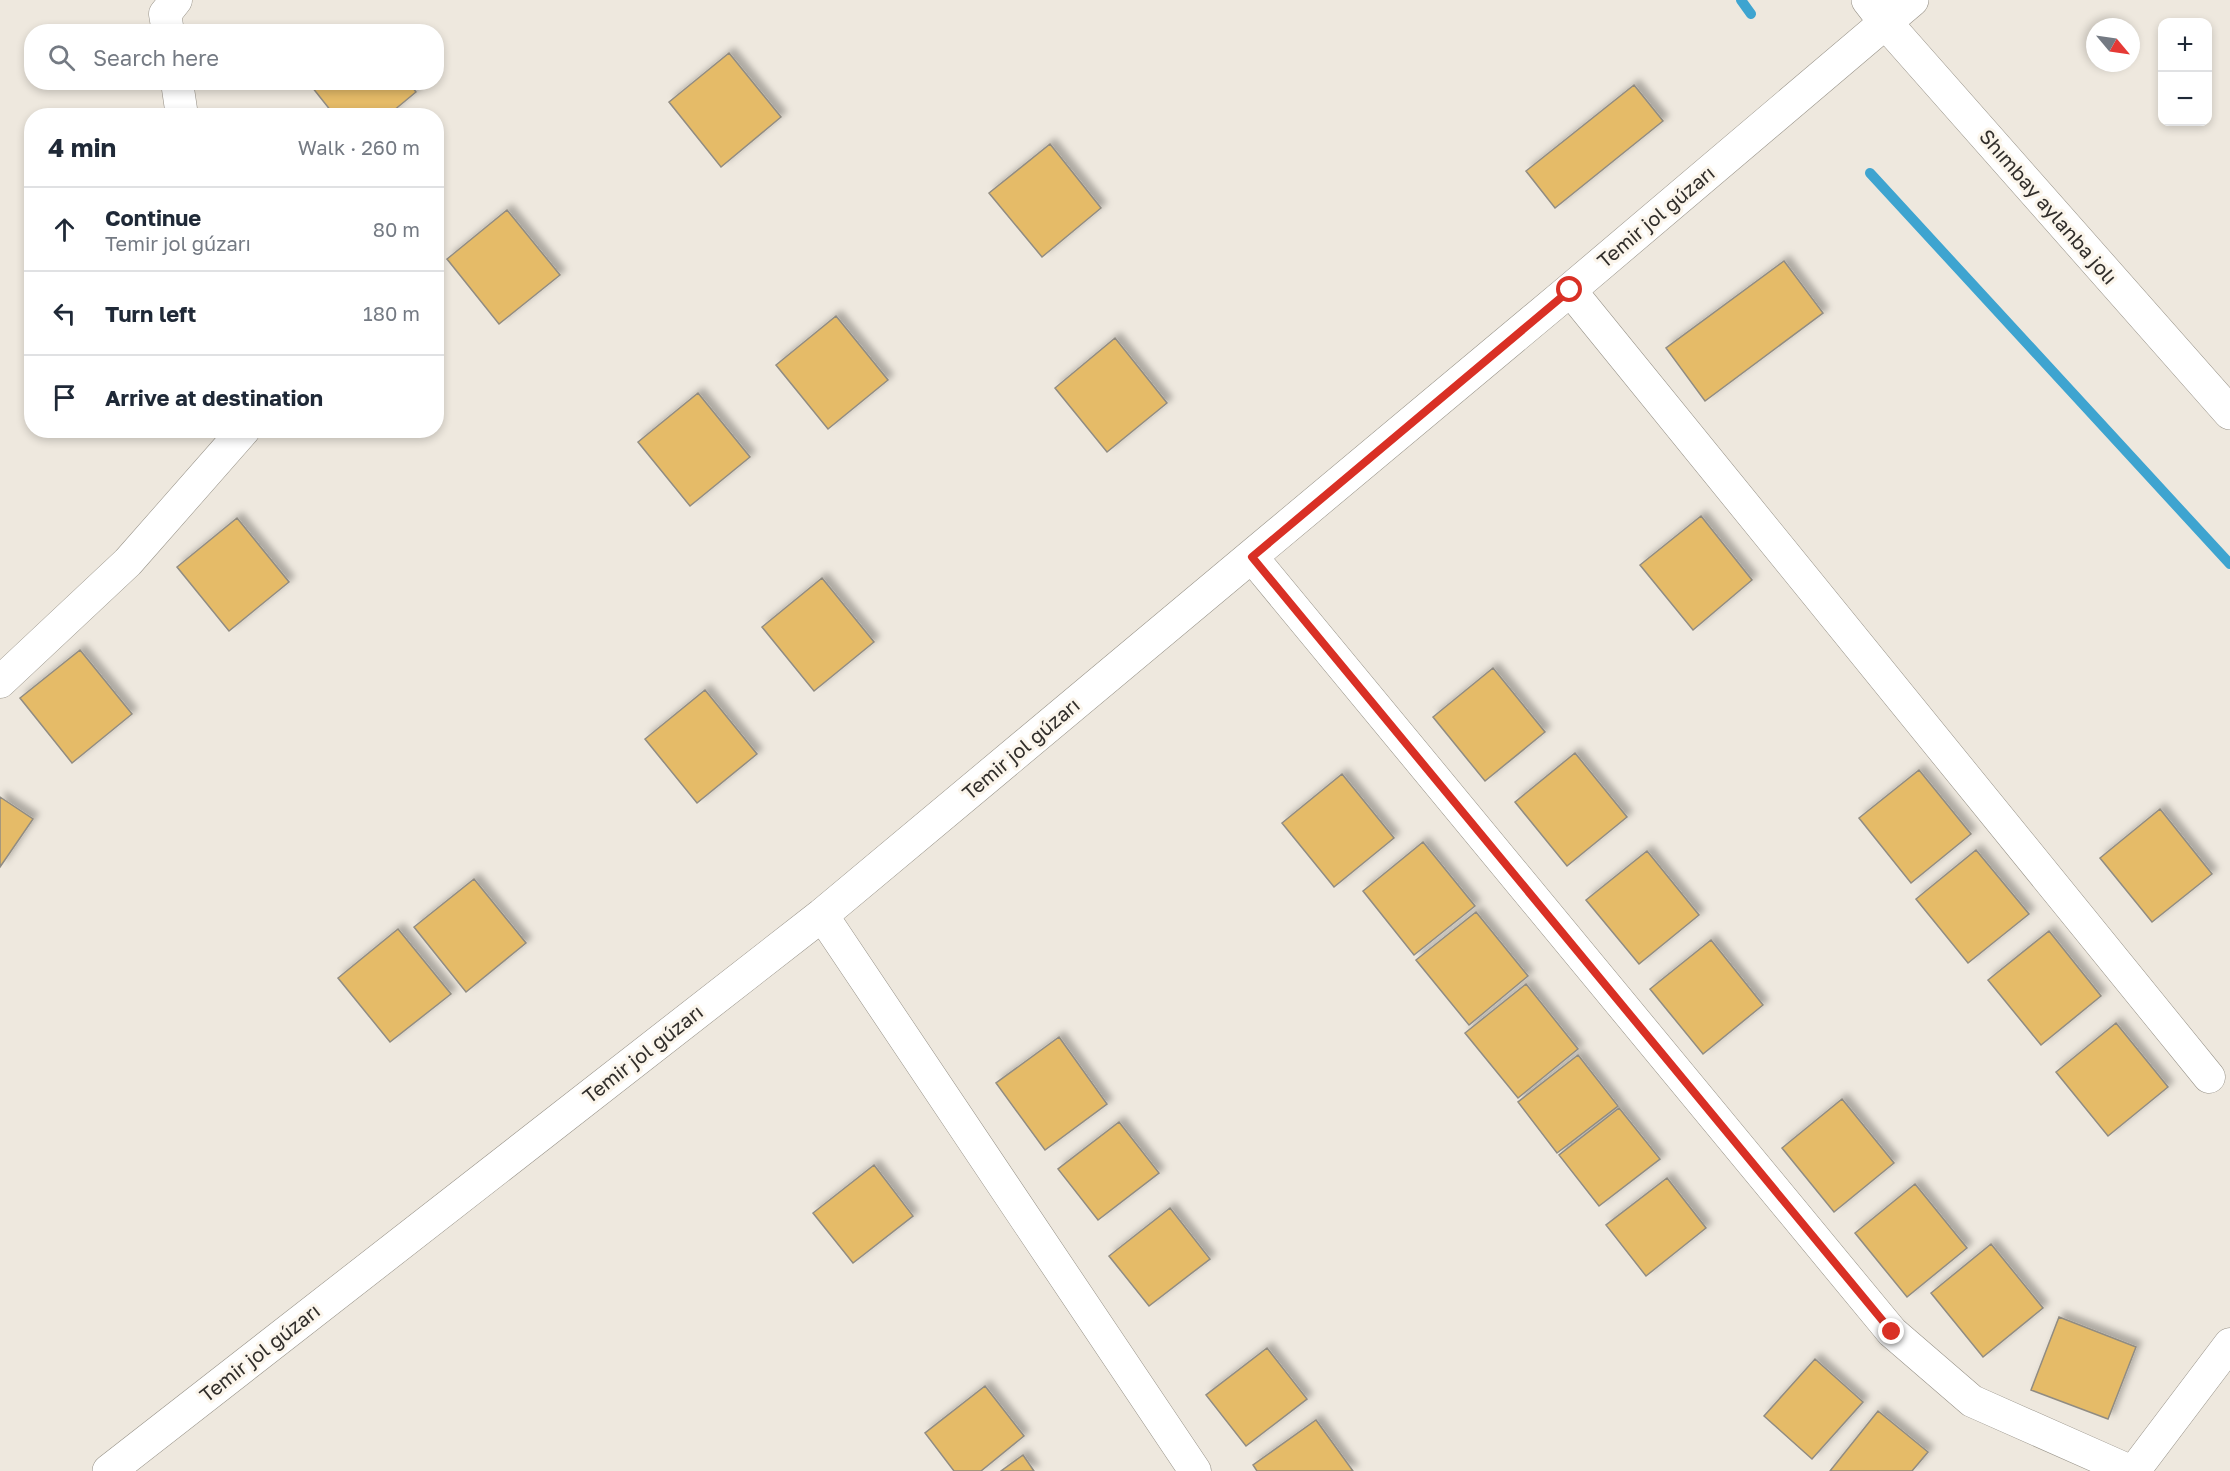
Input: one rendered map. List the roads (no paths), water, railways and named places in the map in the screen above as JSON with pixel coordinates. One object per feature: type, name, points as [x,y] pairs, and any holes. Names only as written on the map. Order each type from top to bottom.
[{"type":"street","points":[[167,24],[165,14],[176,0]]},
{"type":"street","name":"Temir jol gúzarı","points":[[109,1471],[822,915],[1570,290],[1876,11],[1912,0]]},
{"type":"street","name":"Shımbay aylanba jolı","points":[[1876,11],[2230,413]]},
{"type":"street","points":[[178,90],[181,108]]},
{"type":"street","points":[[1570,290],[2209,1077]]},
{"type":"street","points":[[0,682],[128,562],[237,438]]},
{"type":"street","points":[[1252,557],[1892,1332],[1972,1401],[2132,1471],[2230,1344]]},
{"type":"street","points":[[822,915],[1195,1471]]},
{"type":"waterway","points":[[1741,0],[1751,14]]},
{"type":"waterway","points":[[1870,173],[2230,564]]}]
